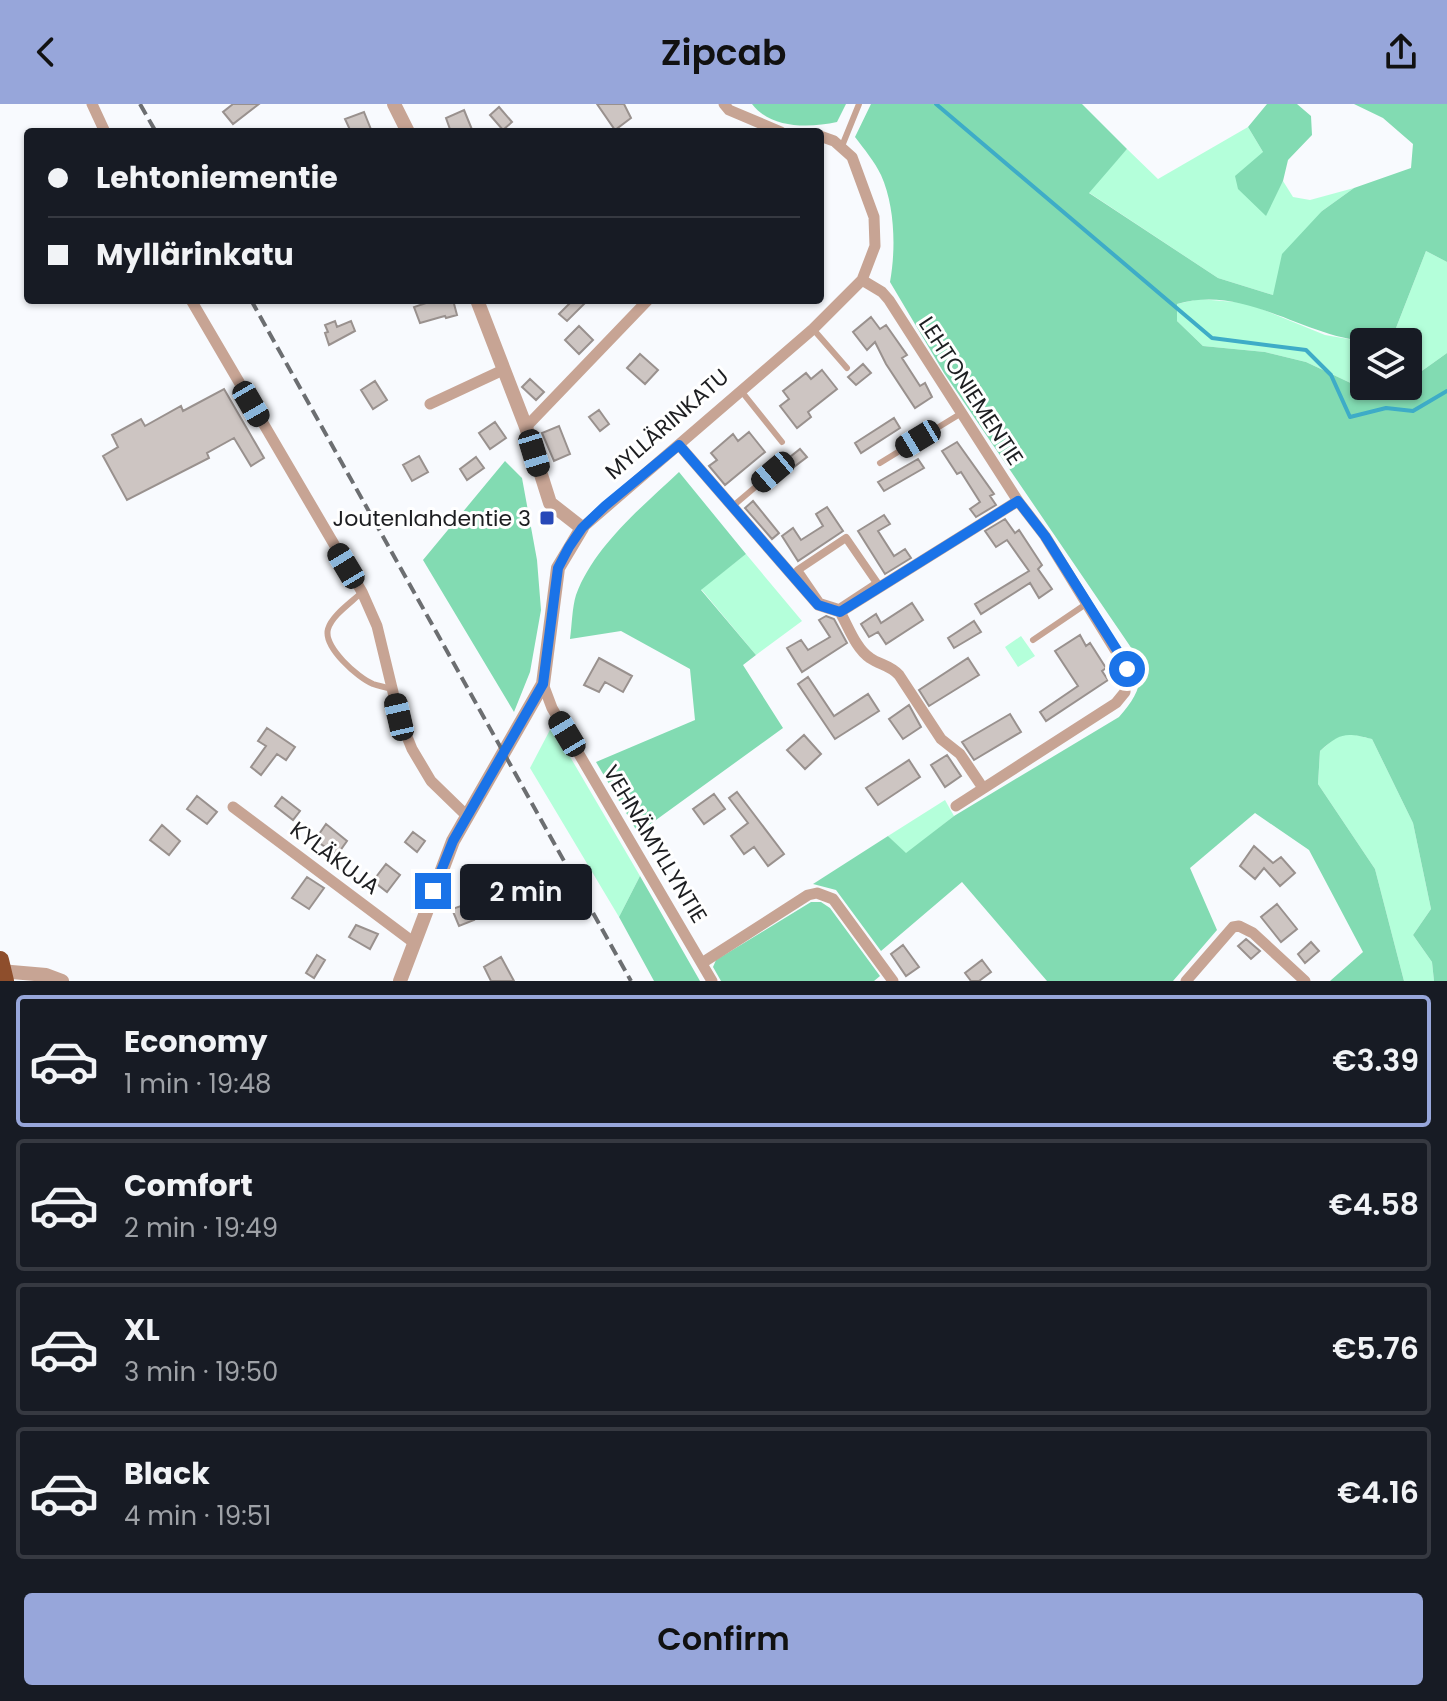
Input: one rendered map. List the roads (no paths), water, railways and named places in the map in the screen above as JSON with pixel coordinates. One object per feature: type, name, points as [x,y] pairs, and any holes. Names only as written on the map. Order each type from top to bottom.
[{"type":"highway","points":[[0,960],[5,981]]},
{"type":"street","points":[[92,104],[103,128]]},
{"type":"street","points":[[394,104],[406,128]]},
{"type":"street","points":[[724,104],[729,110],[772,128]]},
{"type":"street","points":[[824,138],[838,144],[852,157],[874,217],[875,246],[862,280]]},
{"type":"street","name":"MYLLÄRINKATU","points":[[400,981],[453,841],[543,684],[558,568],[582,528],[813,329],[862,280]]},
{"type":"street","name":"LEHTONIEMENTIE","points":[[862,280],[889,300],[960,414],[1045,536],[1127,669],[1125,692],[1116,703],[983,788]]},
{"type":"street","points":[[193,304],[362,592],[377,626],[399,717],[412,749],[431,781],[467,816]]},
{"type":"street","points":[[478,304],[526,427],[550,503],[582,528]]},
{"type":"street","points":[[526,427],[644,304]]},
{"type":"street","points":[[430,404],[503,370]]},
{"type":"street","points":[[679,445],[818,605],[840,612],[862,651],[894,669],[941,739],[960,754],[983,788],[956,806]]},
{"type":"street","points":[[840,612],[1018,501]]},
{"type":"street","points":[[846,538],[877,583],[839,608],[820,602],[798,570],[846,538]]},
{"type":"street","name":"VEHNÄMYLLYNTIE","points":[[543,684],[552,708],[712,981]]},
{"type":"street","name":"KYLÄKUJA","points":[[233,807],[413,942]]},
{"type":"street","points":[[702,963],[808,895],[817,893],[833,899],[893,981]]},
{"type":"street","points":[[1186,981],[1233,927],[1239,926],[1246,927],[1305,981]]},
{"type":"street","points":[[0,971],[46,975],[62,981]]},
{"type":"lane","points":[[838,144],[859,104]]},
{"type":"lane","points":[[813,329],[847,368]]},
{"type":"lane","points":[[740,390],[782,442]]},
{"type":"lane","points":[[880,463],[960,414]]},
{"type":"lane","points":[[733,506],[773,472]]},
{"type":"lane","points":[[362,592],[329,626],[327,636],[348,666],[371,683],[393,689]]},
{"type":"lane","points":[[1033,640],[1087,603]]},
{"type":"waterway","points":[[936,104],[1212,338],[1306,350],[1331,375],[1350,417],[1386,408],[1413,411],[1447,391]]},
{"type":"railway","points":[[140,104],[154,128]]},
{"type":"railway","points":[[253,304],[631,981]]},
{"type":"place","name":"Joutenlahdentie 3","points":[[547,518]]}]
